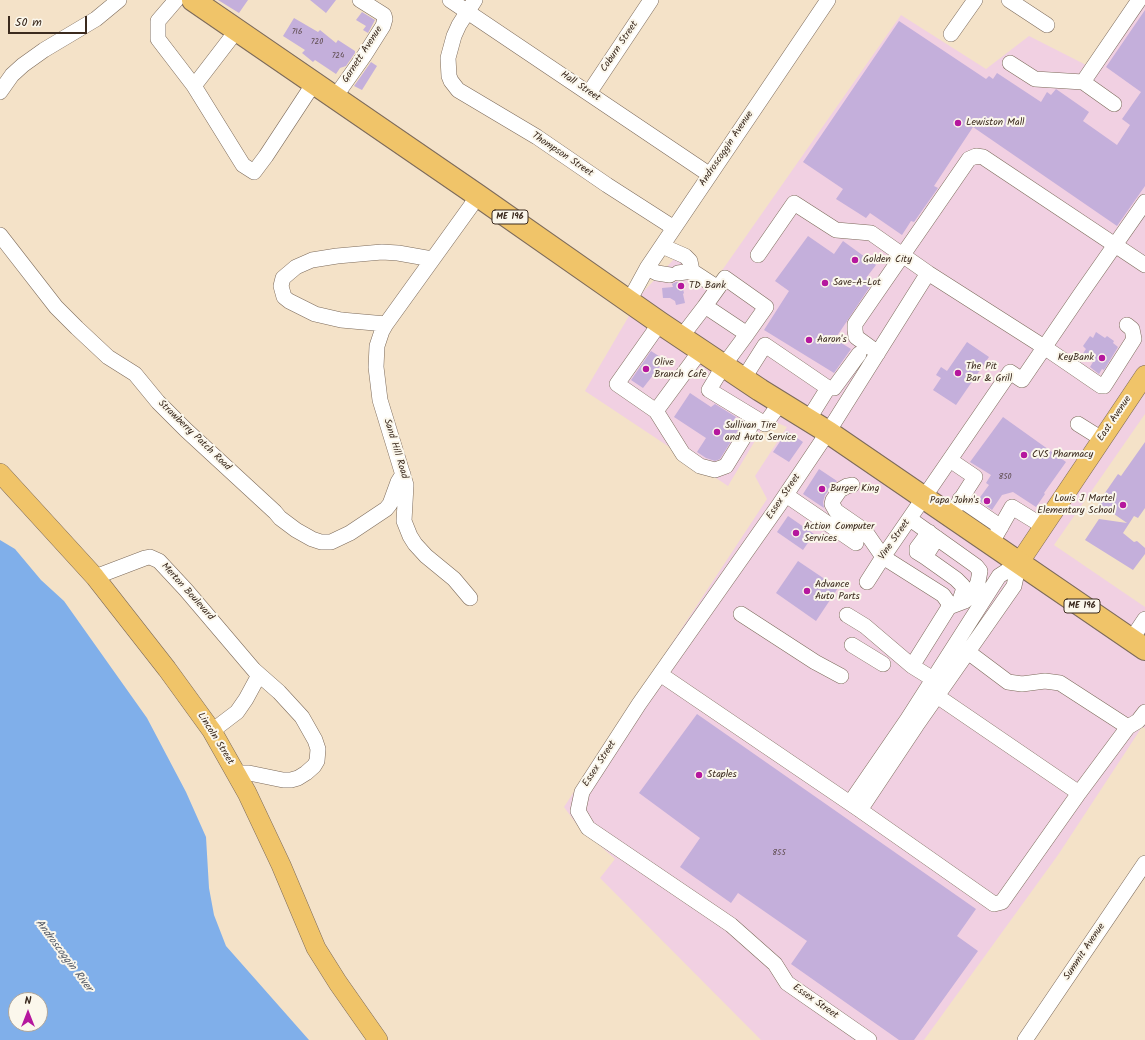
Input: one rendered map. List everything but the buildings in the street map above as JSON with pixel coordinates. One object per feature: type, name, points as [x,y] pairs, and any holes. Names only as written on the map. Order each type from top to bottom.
[{"type":"highway","name":"ME 196","points":[[197,1],[335,98],[682,336],[700,350],[828,432],[924,498],[955,507],[996,536],[1019,563],[1138,644]]},
{"type":"main road","name":"East Avenue","points":[[1019,563],[1145,375]]},
{"type":"main road","name":"Lincoln Street","points":[[0,473],[95,577],[167,669],[212,731],[247,793],[281,865],[316,948],[338,983],[378,1040]]},
{"type":"street","points":[[0,92],[12,75],[23,65],[44,50],[96,19],[119,0]]},
{"type":"street","points":[[176,0],[158,21],[158,39],[194,86],[242,165],[254,172],[314,83]]},
{"type":"street","name":"Garnett Avenue","points":[[335,98],[383,26],[385,19],[384,15],[360,0]]},
{"type":"street","name":"Hall Street","points":[[450,0],[471,5],[589,94],[710,175]]},
{"type":"street","name":"Coburn Street","points":[[589,94],[651,0]]},
{"type":"street","name":"Androscoggin Avenue","points":[[630,301],[647,268],[828,0]]},
{"type":"street","points":[[951,34],[974,0]]},
{"type":"street","points":[[1009,0],[1046,25]]},
{"type":"street","points":[[1083,82],[1139,0]]},
{"type":"street","name":"Thompson Street","points":[[471,5],[454,36],[448,58],[448,69],[451,81],[458,90],[537,137],[674,228]]},
{"type":"street","points":[[194,86],[237,30]]},
{"type":"street","points":[[1010,63],[1034,79],[1083,82],[1114,104]]},
{"type":"street","points":[[878,353],[856,337],[855,324],[969,159],[976,156],[983,157],[1145,265]]},
{"type":"street","name":"Sand Hill Road","points":[[470,598],[454,579],[426,556],[410,536],[404,520],[406,488],[377,387],[376,357],[377,346],[386,324],[471,206],[477,195]]},
{"type":"street","points":[[1044,347],[1145,202]]},
{"type":"street","points":[[758,255],[794,203],[836,230],[871,233],[1101,386],[1104,386],[1134,339],[1132,329],[1127,325]]},
{"type":"street","name":"Strawberry Patch Road","points":[[0,235],[56,307],[77,328],[108,357],[135,374],[158,402],[186,430],[280,518],[296,530],[321,542],[331,542],[350,533],[380,514],[390,504],[398,482],[403,474]]},
{"type":"street","points":[[662,246],[685,256],[690,261],[680,273]]},
{"type":"street","points":[[386,324],[341,320],[315,314],[289,302],[284,297],[281,286],[283,278],[296,267],[312,260],[338,256],[382,252],[398,253],[432,259]]},
{"type":"street","points":[[647,268],[657,273],[680,273],[718,288]]},
{"type":"street","name":"Essex Street","points":[[869,1040],[787,983],[775,964],[731,926],[588,828],[578,811],[582,792],[660,674],[786,495],[828,432],[928,272]]},
{"type":"street","points":[[682,336],[725,278],[766,307],[724,365],[709,390],[765,424],[781,402]]},
{"type":"street","points":[[705,306],[744,339],[759,356]]},
{"type":"street","points":[[660,322],[618,384],[656,410],[683,454],[700,466],[715,470],[726,466],[755,419]]},
{"type":"street","points":[[744,378],[765,345],[828,388],[834,388],[859,354]]},
{"type":"street","name":"Vine Street","points":[[867,582],[1010,372],[1022,380],[1044,347]]},
{"type":"street","points":[[656,410],[700,350]]},
{"type":"street","points":[[808,420],[828,388]]},
{"type":"street","points":[[1078,424],[1102,439]]},
{"type":"street","points":[[950,460],[975,477],[955,507]]},
{"type":"street","points":[[852,485],[840,490],[832,500],[832,504],[836,511],[861,537],[883,557],[943,595],[948,602],[954,605],[965,601],[974,591],[978,582],[980,571],[976,566],[910,519]]},
{"type":"street","points":[[786,495],[861,537]]},
{"type":"street","points":[[996,536],[1012,507],[1043,526]]},
{"type":"street","points":[[912,666],[963,591],[963,586],[956,579],[925,557],[933,535]]},
{"type":"street","name":"Merton Boulevard","points":[[95,577],[145,558],[150,557],[159,561],[259,675],[279,692],[302,717],[316,740],[318,749],[317,761],[314,766],[298,778],[291,780],[283,780],[242,772],[237,775]]},
{"type":"street","points":[[855,806],[911,723],[933,679],[999,576],[1019,563]]},
{"type":"street","points":[[911,723],[937,696],[1014,586],[1019,563]]},
{"type":"street","points":[[741,614],[815,662],[841,676]]},
{"type":"street","points":[[847,615],[865,626],[912,666],[933,679]]},
{"type":"street","points":[[1138,644],[1145,619]]},
{"type":"street","points":[[852,645],[883,664]]},
{"type":"street","points":[[968,652],[1008,682],[1022,684],[1045,681],[1060,683],[1128,728]]},
{"type":"street","points":[[660,674],[855,806],[994,904],[1002,902],[1078,793],[1128,728],[1138,721],[1145,712]]},
{"type":"street","points":[[212,731],[238,712],[259,675]]},
{"type":"street","points":[[937,696],[1078,793]]},
{"type":"street","name":"Summit Avenue","points":[[1025,1040],[1145,863]]},
{"type":"shaded area","points":[[1145,0],[1145,414],[1054,545],[1145,607],[1145,728],[1142,727],[1058,855],[924,1040],[761,1040],[600,878],[615,859],[578,826],[564,807],[767,499],[755,476],[787,427],[768,419],[728,486],[585,391],[643,292],[677,256],[716,279],[901,15],[986,69],[1029,36],[1092,68]]},
{"type":"water","name":"Androscoggin River","points":[[0,540],[15,549],[41,580],[64,601],[147,718],[186,792],[206,837],[209,888],[214,915],[226,946],[309,1040],[0,1040]]},
{"type":"place","name":"Lewiston Mall","points":[[958,123]]},
{"type":"place","name":"Golden City","points":[[855,260]]},
{"type":"place","name":"Save-A-Lot","points":[[825,283]]},
{"type":"place","name":"TD Bank","points":[[681,286]]},
{"type":"place","name":"Aaron's","points":[[809,340]]},
{"type":"place","name":"KeyBank","points":[[1102,358]]},
{"type":"place","name":"Olive Branch Cafe","points":[[646,369]]},
{"type":"place","name":"The Pit Bar & Grill","points":[[958,373]]},
{"type":"place","name":"Sullivan Tire and Auto Service","points":[[717,432]]},
{"type":"place","name":"CVS Pharmacy","points":[[1024,455]]},
{"type":"place","name":"Burger King","points":[[822,489]]},
{"type":"place","name":"Papa John's","points":[[987,501]]},
{"type":"place","name":"Louis J Martel Elementary School","points":[[1123,505]]},
{"type":"place","name":"Action Computer Services","points":[[796,533]]},
{"type":"place","name":"Advance Auto Parts","points":[[807,591]]},
{"type":"place","name":"Staples","points":[[699,775]]}]
